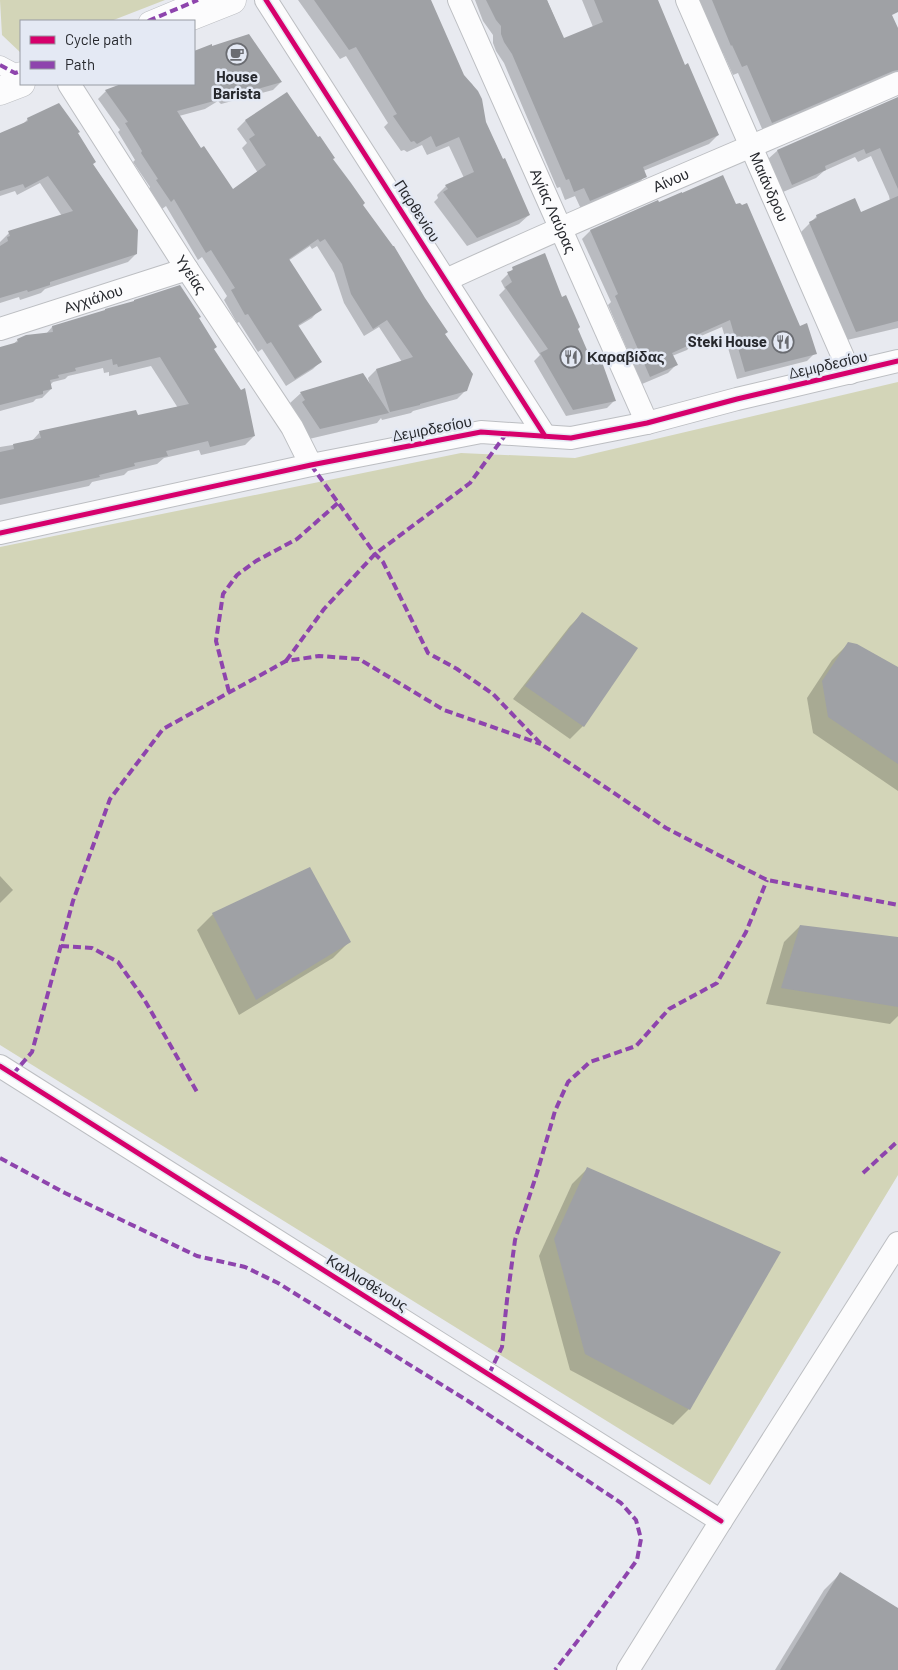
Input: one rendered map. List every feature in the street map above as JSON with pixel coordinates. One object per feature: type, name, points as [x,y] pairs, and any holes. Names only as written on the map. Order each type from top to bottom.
[{"type":"street","points":[[150,20],[198,0]]},
{"type":"street","points":[[182,20],[232,0]]},
{"type":"street","name":"Παρθενίου","points":[[266,0],[545,436]]},
{"type":"street","name":"Αγίας Λαύρας","points":[[459,0],[646,423]]},
{"type":"street","name":"Μαιάνδρου","points":[[687,0],[850,373]]},
{"type":"street","points":[[0,65],[15,73],[20,71]]},
{"type":"street","points":[[0,91],[20,83]]},
{"type":"street","name":"Αίνου","points":[[446,280],[559,228],[751,148],[898,83]]},
{"type":"street","name":"Υγείας","points":[[70,85],[186,270],[292,426],[311,465]]},
{"type":"street","name":"Αγχιάλου","points":[[0,329],[186,270]]},
{"type":"street","name":"Δεμιρδεσίου","points":[[0,533],[311,465],[481,432],[571,438],[646,423],[898,361]]},
{"type":"street","name":"Καλλισθένους","points":[[0,1066],[721,1521]]},
{"type":"street","points":[[628,1670],[898,1243]]},
{"type":"green space","points":[[0,0],[165,0],[114,20],[20,20],[20,52],[2,35]]},
{"type":"green space","points":[[898,382],[898,1175],[710,1485],[0,1045],[0,547],[461,453],[575,458]]},
{"type":"building","points":[[314,0],[431,0],[464,75],[478,91],[482,99],[486,122],[503,159],[505,158],[530,215],[477,238],[443,192],[448,189],[445,185],[474,172],[459,137],[436,147],[431,136],[417,144],[414,141],[411,142],[393,116],[397,114],[356,47],[349,50]]},
{"type":"building","points":[[486,0],[547,0],[564,38],[603,22],[594,0],[658,0],[685,65],[688,63],[719,135],[643,167],[647,177],[590,201],[584,188],[574,192],[569,179],[566,180],[512,54],[504,42],[501,26]]},
{"type":"building","points":[[712,0],[898,0],[898,12],[892,15],[898,28],[898,70],[772,123],[747,65],[742,67],[731,46]]},
{"type":"building","points":[[249,34],[282,82],[229,97],[227,94],[214,101],[177,111],[201,148],[204,146],[233,189],[266,165],[249,139],[255,135],[245,120],[287,92],[335,158],[333,159],[365,203],[363,205],[394,246],[448,332],[445,334],[473,374],[467,391],[390,412],[376,369],[413,357],[387,320],[373,329],[351,294],[342,264],[325,239],[320,242],[318,239],[289,259],[322,310],[298,325],[322,362],[295,379],[271,342],[267,344],[248,314],[245,315],[231,290],[235,288],[211,250],[206,253],[174,199],[171,202],[156,180],[158,179],[125,123],[128,122],[105,90],[118,85],[195,85],[195,51],[212,44],[212,46]]},
{"type":"building","points":[[898,97],[898,189],[880,148],[866,154],[864,149],[825,166],[826,170],[792,185],[777,150]]},
{"type":"building","points":[[59,103],[80,132],[78,133],[96,162],[93,164],[138,230],[137,254],[50,282],[50,285],[0,298],[0,246],[8,241],[7,237],[10,236],[8,231],[73,211],[48,176],[25,188],[23,184],[0,191],[0,133],[28,121],[27,118]]},
{"type":"building","points":[[723,175],[736,204],[740,203],[742,205],[747,203],[800,326],[807,323],[817,354],[745,372],[730,320],[694,336],[696,342],[672,353],[678,365],[650,377],[615,296],[618,294],[590,230],[658,200],[659,202]]},
{"type":"building","points":[[898,196],[898,321],[856,332],[809,222],[817,218],[816,215],[855,198],[861,212]]},
{"type":"building","points":[[545,253],[562,297],[566,295],[580,327],[578,329],[593,364],[602,362],[616,401],[573,410],[540,353],[548,349],[505,287],[512,282],[507,272],[513,270],[512,267]]},
{"type":"building","points":[[180,285],[201,317],[199,318],[217,347],[214,349],[241,390],[245,388],[255,436],[210,447],[208,441],[166,451],[168,456],[134,463],[135,466],[99,475],[100,477],[0,499],[0,452],[14,449],[13,444],[41,438],[39,431],[136,410],[138,415],[189,404],[160,357],[118,367],[117,364],[113,365],[112,359],[75,368],[76,371],[58,375],[59,378],[50,380],[52,389],[43,391],[43,394],[0,405],[0,347],[18,342],[17,339],[26,335],[53,332],[52,326]]},
{"type":"building","points":[[363,373],[389,413],[320,429],[302,402],[305,400],[300,392]]},
{"type":"building","points":[[582,612],[638,648],[584,727],[525,686]]},
{"type":"building","points":[[848,642],[857,644],[898,667],[898,764],[828,717],[822,681]]},
{"type":"building","points":[[310,867],[351,942],[256,1000],[212,913]]},
{"type":"building","points":[[800,925],[898,937],[898,1007],[781,988]]},
{"type":"building","points":[[587,1167],[781,1252],[690,1410],[585,1354],[554,1239]]},
{"type":"building","points":[[840,1572],[898,1608],[898,1670],[780,1670]]},
{"type":"marked path","points":[[150,20],[198,0]]},
{"type":"marked path","points":[[0,65],[15,73],[20,71]]},
{"type":"marked path","points":[[286,661],[324,609],[375,554],[470,483],[506,434]]},
{"type":"marked path","points":[[311,465],[375,554],[383,562],[428,653],[457,669],[493,694],[541,744],[666,828],[767,880],[898,905]]},
{"type":"marked path","points":[[229,692],[216,641],[223,594],[237,575],[256,561],[297,539],[339,502]]},
{"type":"marked path","points":[[13,1074],[32,1052],[73,901],[110,799],[163,729],[286,661],[319,656],[359,659],[444,710],[541,744]]},
{"type":"marked path","points":[[489,1374],[502,1347],[515,1240],[555,1111],[568,1082],[590,1062],[636,1046],[669,1009],[717,983],[746,932],[767,880]]},
{"type":"marked path","points":[[61,946],[92,948],[118,962],[144,999],[197,1092]]},
{"type":"marked path","points":[[863,1173],[898,1141]]},
{"type":"marked path","points":[[0,1158],[65,1193],[197,1256],[245,1267],[278,1283],[468,1401],[621,1503],[636,1520],[641,1539],[637,1560],[555,1670]]},
{"type":"cycle path","points":[[266,0],[545,436]]},
{"type":"cycle path","points":[[0,533],[311,465],[481,432],[571,438],[647,423],[737,399],[898,361]]},
{"type":"cycle path","points":[[0,1066],[721,1521]]},
{"type":"place","name":"House Barista","points":[[237,54]]},
{"type":"place","name":"Steki House","points":[[783,342]]},
{"type":"place","name":"Καραβίδας","points":[[571,357]]}]
